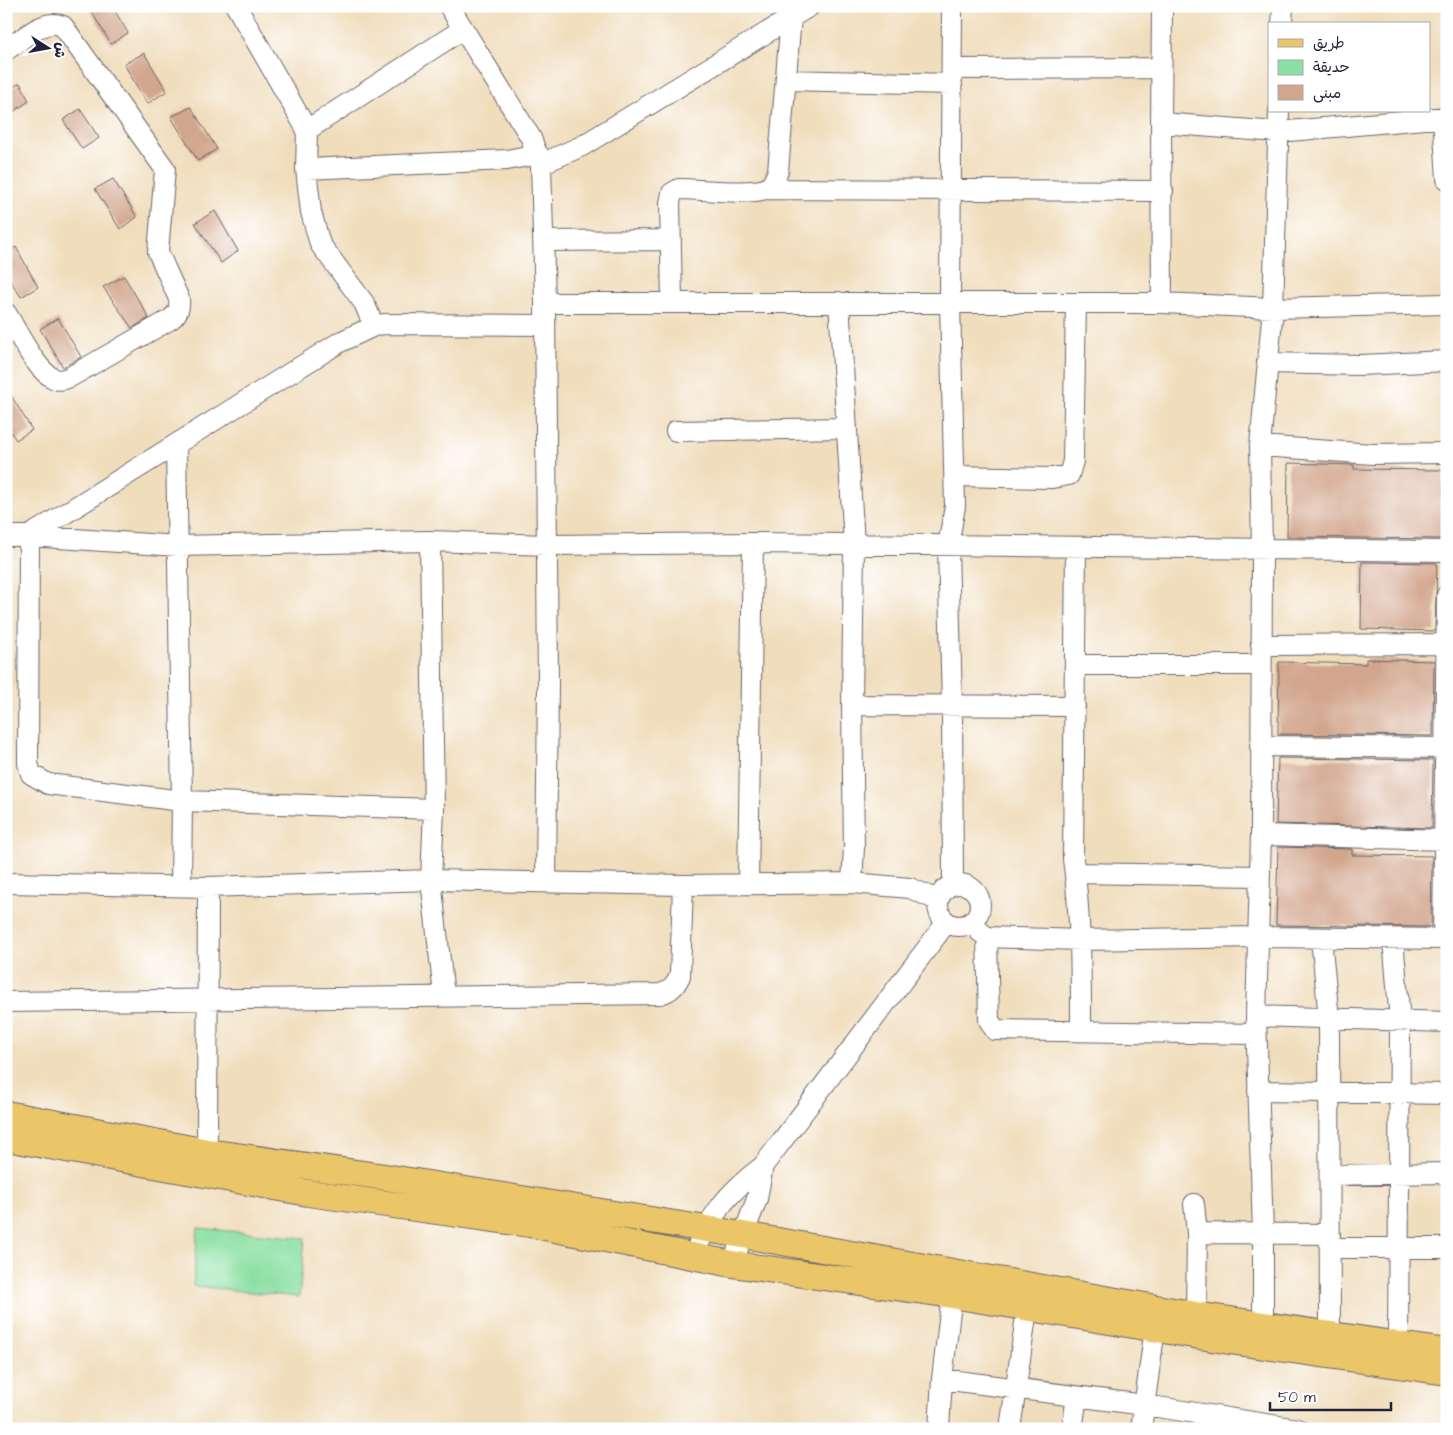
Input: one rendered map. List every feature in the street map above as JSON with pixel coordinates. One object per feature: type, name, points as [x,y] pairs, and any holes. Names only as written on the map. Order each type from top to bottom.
[{"type":"main road","points":[[6,1114],[207,1152],[386,1177],[743,1235],[1196,1315],[1447,1352]]},
{"type":"main road","points":[[6,1138],[308,1193],[530,1224],[732,1264],[952,1295],[1027,1309],[1447,1372]]},
{"type":"street","points":[[236,6],[307,130],[306,168],[311,212],[320,244],[360,296],[374,326]]},
{"type":"street","points":[[449,6],[512,104],[540,159],[546,303],[546,882]]},
{"type":"street","points":[[306,168],[540,159],[582,146],[810,6]]},
{"type":"street","points":[[952,6],[950,302],[955,506],[948,546],[952,706],[953,884]]},
{"type":"street","points":[[1162,6],[1162,303]]},
{"type":"street","points":[[1282,22],[1283,6]]},
{"type":"street","points":[[766,189],[774,182],[778,171],[791,18]]},
{"type":"street","points":[[6,50],[42,26],[50,23],[63,26],[165,169],[158,252],[179,299],[180,307],[178,314],[171,319],[70,377],[59,380],[49,376],[36,361],[6,313]]},
{"type":"street","points":[[307,130],[463,29]]},
{"type":"street","points":[[786,80],[1161,68]]},
{"type":"street","points":[[1263,1325],[1263,1233],[1256,1025],[1256,937],[1260,835],[1262,549],[1260,446],[1273,308],[1279,112]]},
{"type":"street","points":[[1161,123],[1278,132],[1445,117],[1447,179]]},
{"type":"street","points":[[672,302],[670,203],[672,193],[679,189],[1163,191]]},
{"type":"street","points":[[544,241],[671,240]]},
{"type":"street","points":[[839,302],[854,544],[852,705],[854,848],[852,883]]},
{"type":"street","points":[[546,303],[1162,303],[1273,308],[1447,304]]},
{"type":"street","points":[[955,476],[1052,478],[1069,475],[1073,461],[1076,303]]},
{"type":"street","points":[[29,536],[340,342],[374,326],[429,323],[545,325]]},
{"type":"street","points":[[1267,363],[1360,365],[1447,361]]},
{"type":"street","points":[[676,431],[847,428]]},
{"type":"street","points":[[176,445],[182,801],[181,886]]},
{"type":"street","points":[[1260,446],[1373,454],[1447,453]]},
{"type":"street","points":[[6,536],[178,546],[430,542],[547,544],[753,543],[1447,552]]},
{"type":"street","points":[[29,536],[28,763],[31,774],[38,780],[48,784],[182,801],[434,809]]},
{"type":"street","points":[[430,542],[434,809],[431,880],[444,995]]},
{"type":"street","points":[[748,884],[753,543]]},
{"type":"street","points":[[1076,547],[1073,859],[1081,940],[1080,1030]]},
{"type":"street","points":[[974,920],[979,931],[987,936],[1081,940],[1256,937],[1445,939],[1447,595]]},
{"type":"street","points":[[1261,644],[1446,644]]},
{"type":"street","points":[[1076,665],[1261,665]]},
{"type":"street","points":[[852,705],[1075,706]]},
{"type":"street","points":[[1260,746],[1446,748]]},
{"type":"street","points":[[1260,835],[1445,840]]},
{"type":"street","points":[[1075,873],[1259,876]]},
{"type":"street","points":[[6,883],[208,887],[431,880],[683,885],[852,883],[910,888],[938,900]]},
{"type":"street","points":[[953,884],[964,884],[974,889],[980,899],[980,910],[974,920],[966,925],[956,926],[946,923],[937,908],[938,900],[943,890],[953,884]]},
{"type":"street","points":[[6,1002],[207,1001],[444,995],[660,994],[675,986],[680,976],[683,885]]},
{"type":"street","points":[[207,1152],[208,887]]},
{"type":"street","points":[[693,1256],[704,1229],[716,1210],[736,1186],[763,1166],[946,923]]},
{"type":"street","points":[[987,936],[990,1025],[1000,1031],[1256,1025],[1329,1019],[1447,1022]]},
{"type":"street","points":[[1321,938],[1329,1019],[1330,1334]]},
{"type":"street","points":[[1393,939],[1400,1021],[1398,1344]]},
{"type":"street","points":[[1258,1091],[1447,1094]]},
{"type":"street","points":[[732,1264],[758,1199],[763,1166]]},
{"type":"street","points":[[1330,1175],[1447,1173]]},
{"type":"street","points":[[1194,1204],[1198,1233],[1196,1315]]},
{"type":"street","points":[[1198,1233],[1263,1233],[1398,1248],[1447,1248]]},
{"type":"street","points":[[939,1429],[942,1379],[952,1295]]},
{"type":"street","points":[[1010,1429],[1027,1309]]},
{"type":"street","points":[[1141,1429],[1155,1328]]},
{"type":"street","points":[[942,1379],[1076,1398],[1144,1405],[1298,1429]]},
{"type":"street","points":[[1072,1429],[1076,1398]]},
{"type":"green space","points":[[198,1228],[305,1238],[299,1297],[193,1286]]},
{"type":"building","points":[[88,6],[112,6],[128,33],[111,44]]},
{"type":"building","points":[[144,53],[167,91],[147,104],[124,64]]},
{"type":"building","points":[[20,83],[29,101],[6,117],[6,91]]},
{"type":"building","points":[[191,107],[217,149],[198,161],[171,117]]},
{"type":"building","points":[[80,109],[99,138],[82,149],[63,120]]},
{"type":"building","points":[[113,179],[137,217],[120,229],[95,189]]},
{"type":"building","points":[[215,211],[238,251],[221,263],[195,223]]},
{"type":"building","points":[[16,247],[38,287],[21,297],[6,274],[6,253]]},
{"type":"building","points":[[124,276],[149,318],[132,328],[103,287]]},
{"type":"building","points":[[58,318],[81,357],[63,367],[40,329]]},
{"type":"building","points":[[6,387],[32,430],[16,440],[6,425]]},
{"type":"building","points":[[1288,463],[1354,465],[1354,469],[1444,470],[1443,539],[1287,537]]},
{"type":"building","points":[[1362,562],[1437,563],[1435,631],[1361,629]]},
{"type":"building","points":[[1366,659],[1434,661],[1433,736],[1278,734],[1279,662],[1366,664]]},
{"type":"building","points":[[1278,758],[1433,760],[1432,828],[1276,824]]},
{"type":"building","points":[[1278,847],[1352,849],[1352,855],[1432,856],[1431,927],[1276,925]]}]
